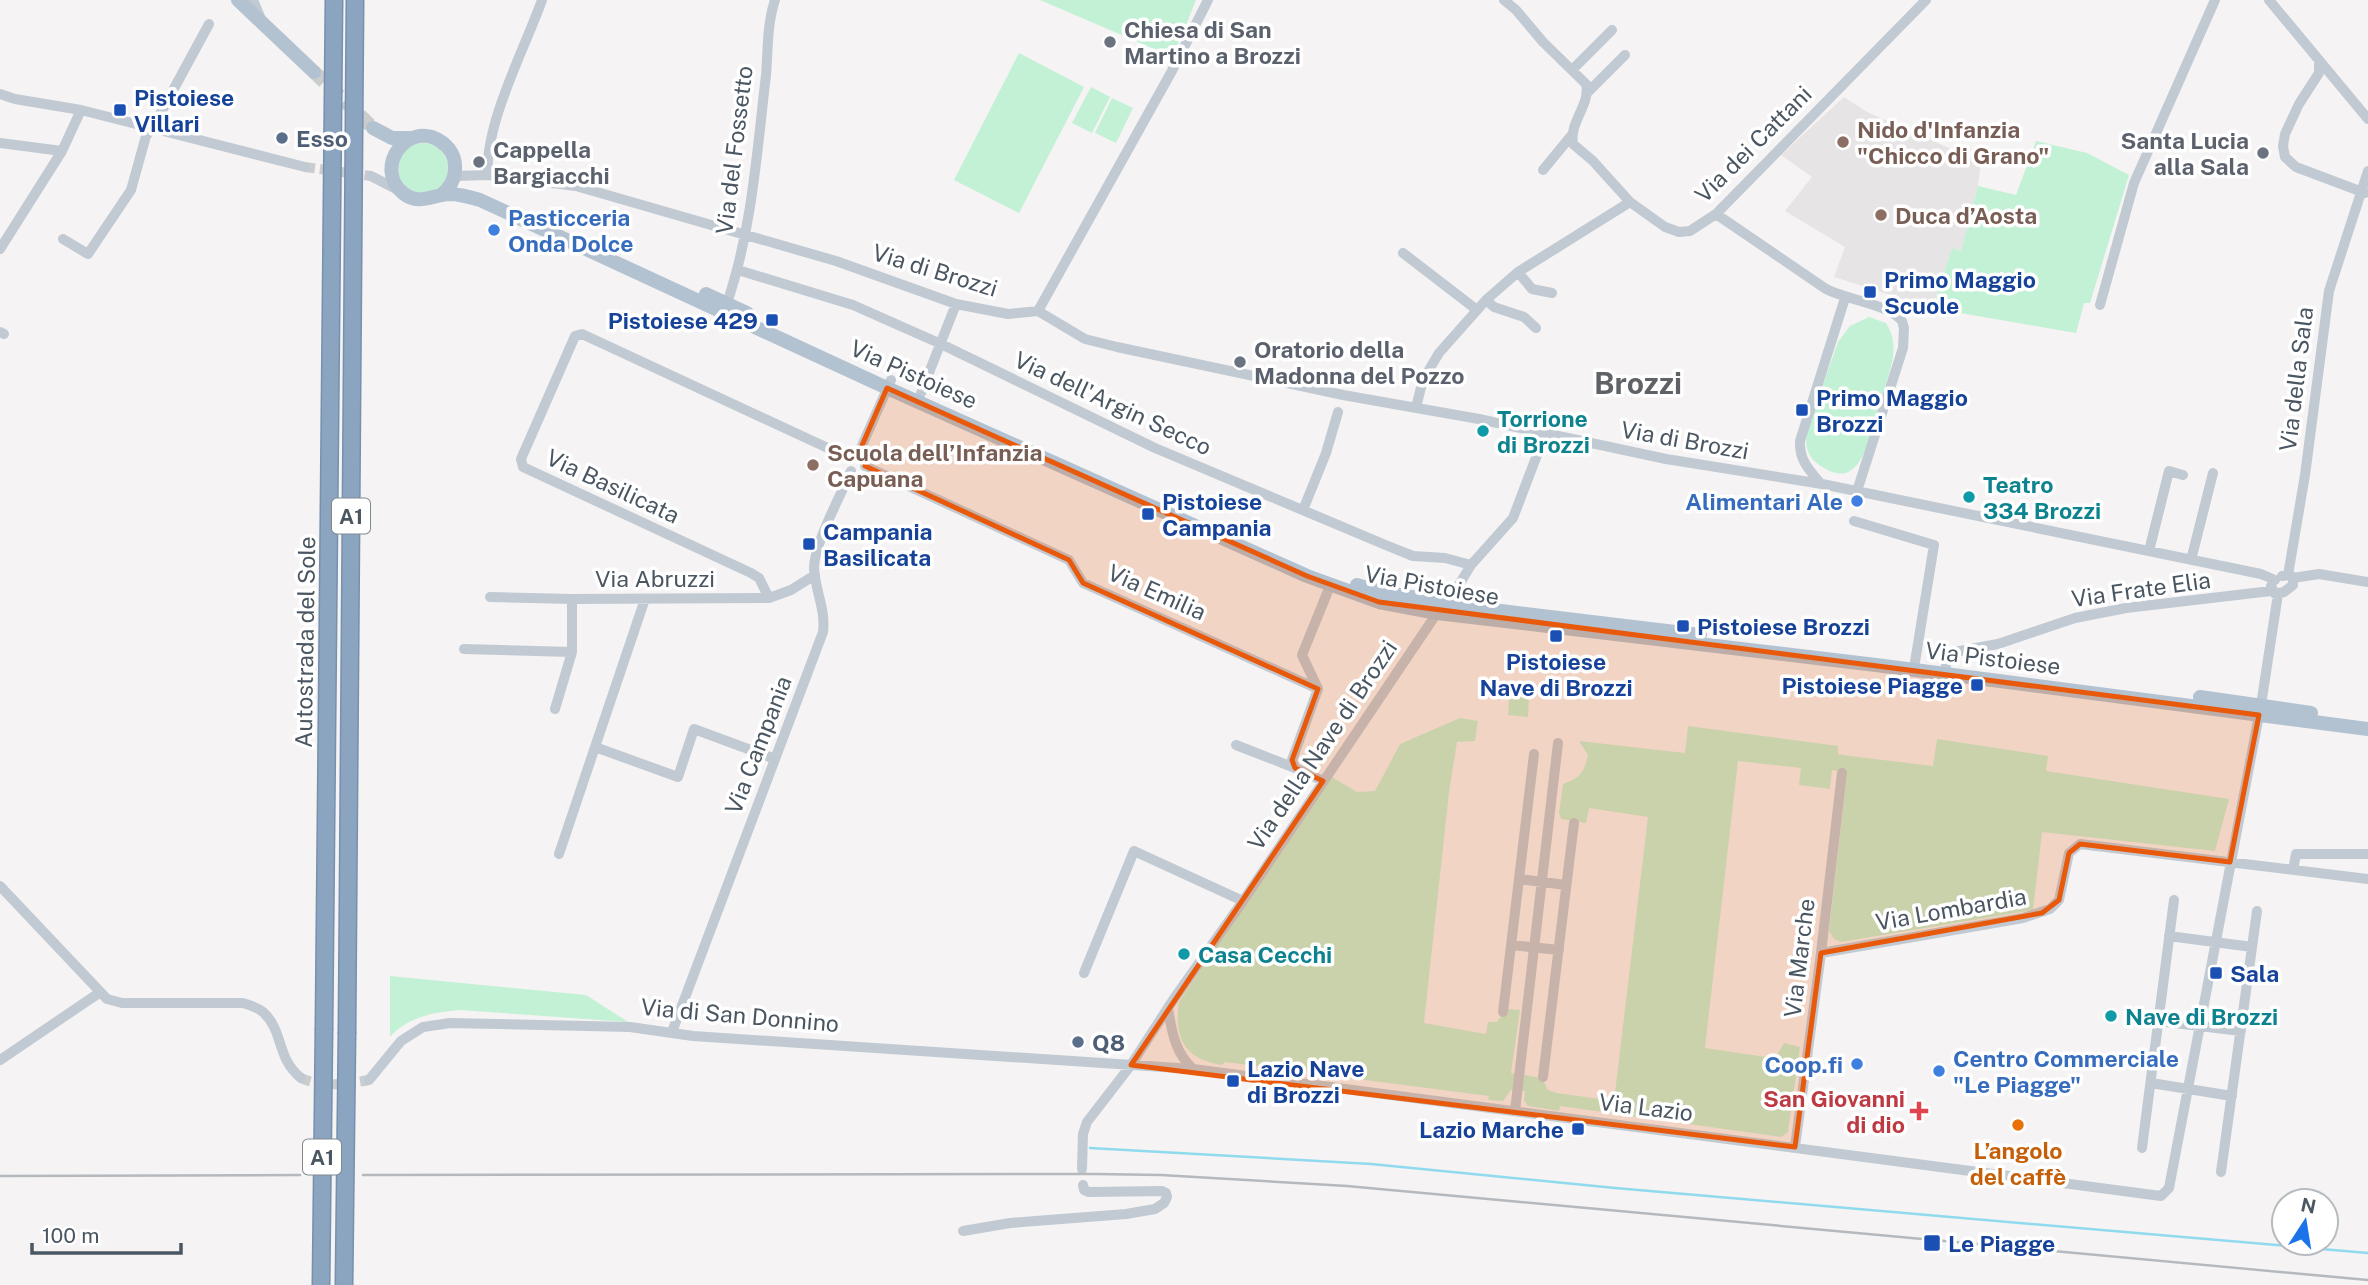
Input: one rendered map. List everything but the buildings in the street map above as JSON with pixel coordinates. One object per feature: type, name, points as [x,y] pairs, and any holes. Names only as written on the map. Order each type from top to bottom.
[{"type":"highway","name":"Autostrada del Sole","points":[[321,1285],[334,0]]},
{"type":"highway","name":"Autostrada del Sole","points":[[344,1285],[355,0]]},
{"type":"main road","points":[[238,0],[314,72]]},
{"type":"main road","points":[[403,193],[392,177],[393,158],[372,127],[392,138],[411,138]]},
{"type":"main road","name":"Via Pistoiese","points":[[393,158],[401,145],[411,138],[421,136],[437,139],[449,148],[455,169],[475,191],[727,303],[889,384],[921,393],[1333,577],[1381,592],[1442,608],[1850,662],[2368,721]]},
{"type":"main road","points":[[441,195],[449,187],[455,169]]},
{"type":"main road","name":"Via Pistoiese","points":[[403,193],[421,200],[455,194],[480,200],[1330,586],[1379,602],[1915,662],[2260,710],[2368,729]]},
{"type":"street","points":[[253,0],[256,12],[267,27]]},
{"type":"street","points":[[488,175],[489,154],[501,105],[542,0]]},
{"type":"street","name":"Via del Fossetto","points":[[727,303],[746,234],[770,18],[775,0]]},
{"type":"street","points":[[1038,311],[1161,92],[1208,0]]},
{"type":"street","points":[[1504,0],[1586,84],[1588,92]]},
{"type":"street","name":"Via dei Cattani","points":[[1571,136],[1573,144],[1593,161],[1630,202],[1665,227],[1679,232],[1690,231],[1716,214],[1926,0]]},
{"type":"street","points":[[2269,0],[2322,70],[2368,119]]},
{"type":"street","points":[[2100,305],[2134,183],[2215,1]]},
{"type":"street","points":[[64,239],[88,254],[131,190],[146,136],[209,24]]},
{"type":"street","points":[[1572,70],[1612,30]]},
{"type":"street","points":[[1543,170],[1571,136],[1588,92],[1625,55]]},
{"type":"street","points":[[2322,70],[2299,104],[2285,134],[2285,157],[2296,167],[2365,193]]},
{"type":"street","points":[[0,94],[81,110],[305,167]]},
{"type":"street","points":[[0,249],[62,151],[81,110]]},
{"type":"street","points":[[0,143],[62,151]]},
{"type":"street","name":"Via Pistoiese","points":[[393,158],[383,169],[371,174],[403,193]]},
{"type":"street","name":"Via di Brozzi","points":[[455,169],[576,186],[836,261],[956,304],[1008,314],[1038,311],[1094,342],[1341,403],[1416,407],[1666,459],[1822,484],[2260,574],[2275,588]]},
{"type":"street","name":"Via della Sala","points":[[2291,576],[2329,290],[2365,193],[2368,171]]},
{"type":"street","points":[[1416,407],[1422,384],[1433,363],[1486,300],[1518,272],[1630,202]]},
{"type":"street","points":[[1716,214],[1826,289],[1845,298],[1894,313],[1901,318],[1904,325],[1903,348],[1857,491]]},
{"type":"street","points":[[1403,253],[1477,310]]},
{"type":"street","name":"Via dell'Argin Secco","points":[[738,270],[853,305],[941,344],[1155,448],[1413,556],[1445,558],[1471,565]]},
{"type":"street","points":[[1518,272],[1532,289],[1552,293]]},
{"type":"street","points":[[1822,484],[1801,457],[1800,441],[1845,298]]},
{"type":"street","points":[[1486,300],[1494,307],[1524,317],[1536,328]]},
{"type":"street","points":[[921,393],[956,304]]},
{"type":"street","name":"Via Basilicata","points":[[769,598],[759,578],[751,573],[523,467],[521,460],[575,336],[578,334],[845,456]]},
{"type":"street","points":[[860,450],[889,384]]},
{"type":"street","points":[[1303,510],[1326,453],[1341,403]]},
{"type":"street","name":"Via della Nave di Brozzi","points":[[1082,1169],[1083,1134],[1087,1122],[1130,1065],[1471,565],[1513,518],[1545,434]]},
{"type":"street","points":[[860,450],[866,458],[865,466],[858,472],[851,471],[844,463],[845,456],[850,451],[860,450]]},
{"type":"street","name":"Via Emilia","points":[[865,466],[1069,560],[1083,583],[1318,689]]},
{"type":"street","name":"Via Campania","points":[[672,1031],[823,632],[824,614],[814,564],[818,548],[851,471]]},
{"type":"street","points":[[2149,551],[2169,471],[2183,475]]},
{"type":"street","points":[[2191,560],[2213,473]]},
{"type":"street","points":[[1854,521],[1934,545],[1915,662]]},
{"type":"street","points":[[2187,1089],[2260,710],[2275,588],[2291,576],[2319,574],[2368,583]]},
{"type":"street","name":"Via Abruzzi","points":[[490,597],[645,600],[769,598],[791,590],[815,575]]},
{"type":"street","points":[[1295,768],[1293,753],[1318,689],[1302,655],[1330,586]]},
{"type":"street","name":"Via Frate Elia","points":[[1946,666],[1947,658],[1954,652],[1998,644],[2075,618],[2126,608],[2275,588]]},
{"type":"street","points":[[555,709],[572,652],[572,599]]},
{"type":"street","points":[[559,853],[645,600]]},
{"type":"street","points":[[464,649],[572,652]]},
{"type":"street","points":[[595,747],[678,777],[694,729],[775,759]]},
{"type":"street","points":[[1514,1111],[1558,743]]},
{"type":"street","points":[[1236,745],[1323,781]]},
{"type":"street","points":[[1503,1012],[1534,754]]},
{"type":"street","name":"Via Marche","points":[[1796,1147],[1842,773]]},
{"type":"street","points":[[1526,818],[1549,820]]},
{"type":"street","points":[[1543,1077],[1574,823]]},
{"type":"street","name":"Via Lombardia","points":[[1821,953],[2042,913],[2059,900],[2069,853],[2080,844],[2368,879]]},
{"type":"street","points":[[1084,973],[1134,851],[1243,901]]},
{"type":"street","points":[[2293,870],[2296,854],[2368,854]]},
{"type":"street","points":[[1519,879],[1566,885]]},
{"type":"street","points":[[0,886],[107,999],[122,1003],[221,1001],[243,1003],[262,1010],[278,1036],[282,1055],[290,1069],[301,1078]]},
{"type":"street","points":[[2142,1148],[2174,900]]},
{"type":"street","points":[[2221,1172],[2257,911]]},
{"type":"street","points":[[2169,936],[2252,947]]},
{"type":"street","points":[[1511,945],[1559,950]]},
{"type":"street","points":[[0,1060],[99,993]]},
{"type":"street","points":[[1527,1007],[1551,1010]]},
{"type":"street","points":[[1168,1009],[1177,1049],[1193,1069]]},
{"type":"street","points":[[2158,1021],[2241,1031]]},
{"type":"street","name":"Via di San Donnino","points":[[369,1080],[401,1041],[423,1027],[450,1023],[630,1027],[694,1036],[1130,1065]]},
{"type":"street","name":"Via Lazio","points":[[1130,1065],[1193,1069],[2161,1196],[2169,1188],[2187,1089]]},
{"type":"street","points":[[2151,1083],[2232,1096]]},
{"type":"street","points":[[963,1231],[1010,1223],[1126,1214],[1155,1209],[1164,1203],[1167,1197],[1166,1192],[1162,1191],[1089,1192],[1084,1187]]},
{"type":"highlighted area","points":[[887,388],[1307,576],[1379,602],[2259,715],[2230,862],[2080,844],[2069,853],[2059,900],[2042,913],[1821,953],[1795,1147],[1131,1065],[1323,781],[1295,768],[1292,760],[1318,689],[1083,583],[1069,560],[865,466],[868,456],[860,450]]},
{"type":"shaded area","name":"Duca d’Aosta","points":[[1844,97],[1867,112],[1981,162],[1978,186],[1961,251],[1952,249],[1932,308],[1834,277],[1845,247],[1785,211],[1812,177],[1781,155]]},
{"type":"green space","points":[[1040,0],[1196,0],[1173,57]]},
{"type":"green space","points":[[1019,53],[1084,87],[1019,213],[954,180]]},
{"type":"green space","points":[[1091,87],[1110,97],[1092,133],[1072,123]]},
{"type":"green space","points":[[1112,98],[1133,108],[1116,143],[1095,133]]},
{"type":"green space","points":[[2036,141],[2087,153],[2129,175],[2090,303],[2084,303],[2076,333],[1943,310],[1929,315],[1926,307],[1933,308],[1952,248],[1961,251],[1978,186],[2016,195]]},
{"type":"green space","points":[[423,143],[441,150],[448,168],[441,186],[423,193],[405,186],[398,168],[405,150]]},
{"type":"green space","points":[[1869,317],[1886,323],[1889,328],[1893,342],[1892,363],[1865,451],[1859,462],[1852,470],[1832,472],[1811,457],[1806,445],[1807,430],[1838,342],[1850,326]]},
{"type":"green space","points":[[1510,681],[1530,682],[1528,717],[1508,715]]},
{"type":"green space","points":[[1460,718],[1478,721],[1475,741],[1457,742],[1449,792],[1424,1023],[1486,1034],[1488,1022],[1497,1022],[1506,1009],[1520,1010],[1511,1073],[1542,1078],[1548,1090],[1557,1093],[1614,1101],[1648,817],[1589,808],[1586,823],[1561,819],[1559,813],[1563,784],[1580,774],[1588,755],[1579,741],[1685,753],[1688,726],[1838,746],[1838,754],[1933,766],[1937,739],[2048,756],[2046,771],[2229,799],[2215,851],[2042,832],[2033,910],[1841,942],[1834,939],[1829,931],[1847,773],[1832,770],[1830,789],[1799,785],[1801,768],[1738,761],[1705,1048],[1766,1057],[1777,1055],[1784,1043],[1800,1047],[1788,1132],[1781,1137],[1560,1106],[1559,1111],[1528,1106],[1524,1100],[1525,1091],[1511,1090],[1503,1101],[1488,1100],[1489,1096],[1225,1062],[1222,1065],[1199,1058],[1190,1052],[1180,1036],[1179,1002],[1332,777],[1357,792],[1375,791],[1400,744]]},
{"type":"green space","points":[[390,976],[586,995],[628,1022],[460,1010],[431,1014],[413,1020],[390,1037]]},
{"type":"waterway","points":[[1090,1148],[1371,1164],[1615,1188],[2368,1253]]},
{"type":"tunnel","points":[[314,72],[372,127]]},
{"type":"tunnel","points":[[305,167],[371,176]]},
{"type":"tunnel","points":[[301,1078],[326,1084],[369,1080]]},
{"type":"railway","points":[[0,1176],[300,1175]]},
{"type":"railway","points":[[363,1175],[1161,1175],[1347,1186],[2368,1280]]},
{"type":"place","name":"Chiesa di San Martino a Brozzi","points":[[1110,42]]},
{"type":"place","name":"Pistoiese Villari","points":[[120,110]]},
{"type":"place","name":"Esso","points":[[282,138]]},
{"type":"place","name":"Nido d'Infanzia \"Chicco di Grano\"","points":[[1843,142]]},
{"type":"place","name":"Santa Lucia alla Sala","points":[[2263,153]]},
{"type":"place","name":"Cappella Bargiacchi","points":[[479,162]]},
{"type":"place","name":"Duca d’Aosta","points":[[1881,215]]},
{"type":"place","name":"Pasticceria Onda Dolce","points":[[494,230]]},
{"type":"place","name":"Primo Maggio Scuole","points":[[1870,292]]},
{"type":"place","name":"Pistoiese 429","points":[[772,320]]},
{"type":"place","name":"Oratorio della Madonna del Pozzo","points":[[1240,362]]},
{"type":"place","name":"Primo Maggio Brozzi","points":[[1802,410]]},
{"type":"place","name":"Torrione di Brozzi","points":[[1483,431]]},
{"type":"place","name":"Scuola dell’Infanzia Capuana","points":[[813,465]]},
{"type":"place","name":"Teatro 334 Brozzi","points":[[1969,497]]},
{"type":"place","name":"Alimentari Ale","points":[[1857,501]]},
{"type":"place","name":"Pistoiese Campania","points":[[1148,514]]},
{"type":"place","name":"Campania Basilicata","points":[[809,544]]},
{"type":"place","name":"Pistoiese Brozzi","points":[[1683,626]]},
{"type":"place","name":"Pistoiese Nave di Brozzi","points":[[1556,636]]},
{"type":"place","name":"Pistoiese Piagge","points":[[1977,685]]},
{"type":"place","name":"Casa Cecchi","points":[[1184,954]]},
{"type":"place","name":"Sala","points":[[2216,973]]},
{"type":"place","name":"Nave di Brozzi","points":[[2111,1016]]},
{"type":"place","name":"Q8","points":[[1078,1042]]},
{"type":"place","name":"Coop.fi","points":[[1857,1064]]},
{"type":"place","name":"Centro Commerciale \"Le Piagge\"","points":[[1939,1071]]},
{"type":"place","name":"Lazio Nave di Brozzi","points":[[1233,1081]]},
{"type":"place","name":"San Giovanni di dio","points":[[1919,1111]]},
{"type":"place","name":"L’angolo del caffè","points":[[2018,1125]]},
{"type":"place","name":"Lazio Marche","points":[[1578,1129]]},
{"type":"place","name":"Le Piagge","points":[[1932,1243]]},
{"type":"district","name":"Brozzi","points":[[1638,383]]}]
